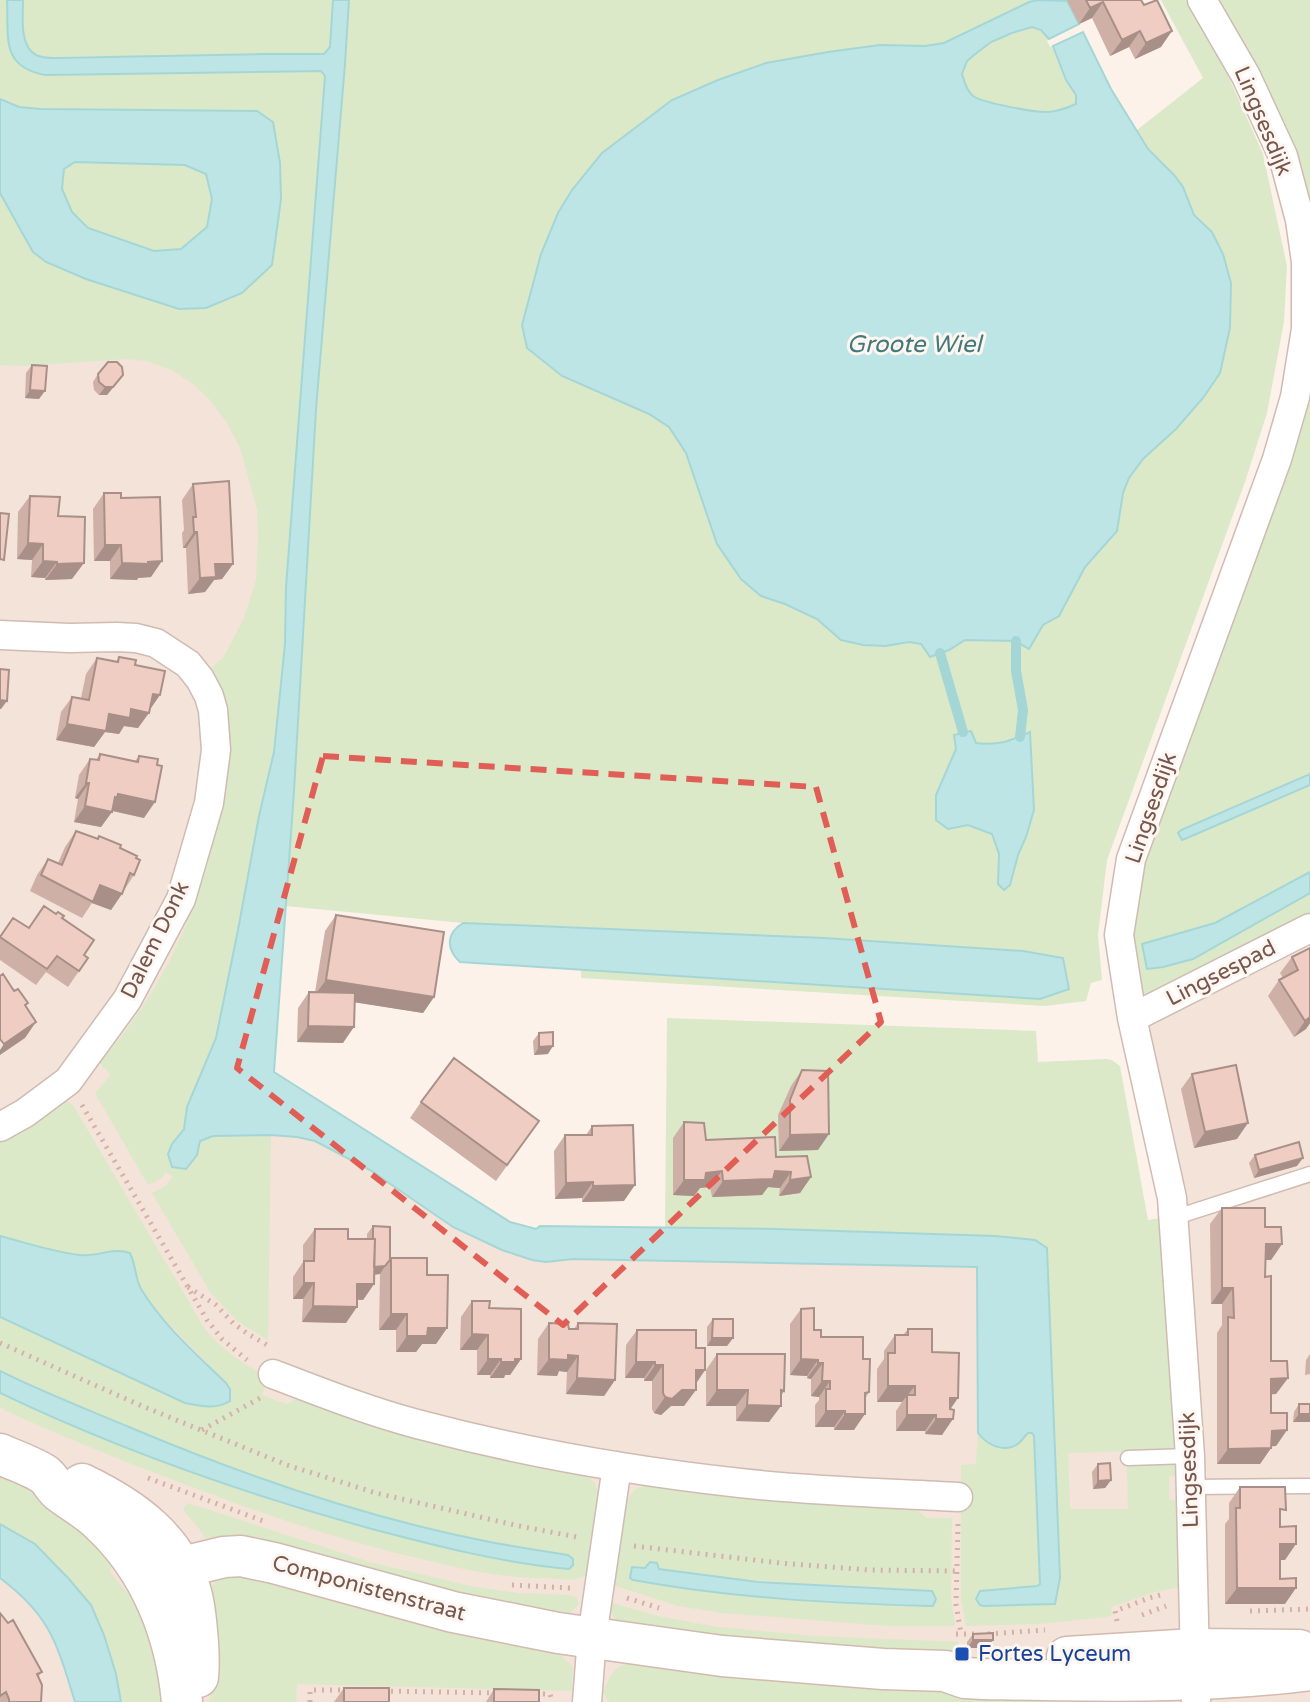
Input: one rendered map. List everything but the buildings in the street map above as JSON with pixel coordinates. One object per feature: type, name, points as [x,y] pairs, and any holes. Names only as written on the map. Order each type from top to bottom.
[{"type":"street","name":"Lingsesdijk","points":[[1195,1677],[1190,1456],[1172,1198],[1132,1018],[1119,935],[1131,859],[1277,459],[1295,397],[1306,329],[1306,262],[1300,220],[1283,156],[1246,76],[1202,0]]},
{"type":"street","name":"Dalem Donk","points":[[0,635],[117,637],[156,643],[188,664],[200,679],[213,710],[216,750],[209,803],[181,899],[127,1000],[68,1081],[25,1113],[0,1127]]},
{"type":"street","name":"Lingsespad","points":[[1132,1018],[1310,928]]},
{"type":"street","points":[[281,1377],[414,1423],[504,1445],[617,1466],[740,1483],[958,1497]]},
{"type":"street","points":[[0,1454],[45,1475],[60,1474],[93,1489],[140,1517],[168,1545],[164,1615],[177,1664],[182,1702]]},
{"type":"street","points":[[587,1702],[592,1637],[617,1466]]},
{"type":"street","name":"Componistenstraat","points":[[167,1580],[195,1564],[224,1557],[252,1558],[453,1612],[558,1633],[722,1656],[883,1669],[946,1652],[965,1678],[1126,1681],[1249,1677],[1310,1670]]},
{"type":"street","points":[[167,1580],[193,1596],[199,1665],[196,1702]]},
{"type":"street","name":"Componistenstraat","points":[[1195,1677],[1310,1650]]},
{"type":"lane","points":[[1173,1218],[1310,1174]]},
{"type":"lane","points":[[1128,1458],[1190,1456]]},
{"type":"lane","points":[[1191,1487],[1310,1486]]},
{"type":"path","points":[[68,1081],[207,1320],[222,1339],[248,1361],[281,1377],[239,1411],[201,1430]]},
{"type":"path","points":[[0,1343],[287,1465],[376,1493],[605,1542],[780,1563],[869,1570],[957,1571]]},
{"type":"path","points":[[137,1474],[275,1525]]},
{"type":"path","points":[[177,1499],[179,1490]]},
{"type":"path","points":[[502,1584],[598,1592],[673,1612]]},
{"type":"path","points":[[1106,1624],[1126,1620]]},
{"type":"path","points":[[946,1652],[996,1633],[1049,1630]]},
{"type":"path","points":[[310,1702],[310,1690],[358,1690]]},
{"type":"path","points":[[373,1691],[506,1693]]},
{"type":"path","points":[[433,1692],[433,1702]]},
{"type":"path","points":[[521,1694],[550,1694],[552,1702]]},
{"type":"highlighted area","points":[[323,756],[816,787],[881,1022],[563,1325],[237,1068]]},
{"type":"shaded area","points":[[0,146],[312,378],[284,750],[234,1087],[544,1244],[1168,1272],[1147,1012],[1310,780],[1310,1702],[0,1702]]},
{"type":"green space","points":[[0,0],[7,0],[9,42],[45,75],[321,71],[325,76],[286,587],[285,644],[274,752],[216,1038],[187,1107],[184,1129],[172,1144],[200,1141],[213,1136],[271,1135],[268,1340],[237,1321],[210,1292],[152,1193],[166,1186],[173,1176],[165,1172],[162,1178],[148,1185],[95,1093],[111,1075],[99,1062],[139,1012],[172,956],[198,895],[207,864],[223,793],[209,669],[223,658],[244,618],[256,580],[257,509],[240,448],[227,423],[209,399],[192,383],[171,370],[147,361],[126,359],[0,365],[0,193],[33,252],[46,262],[86,279],[179,309],[206,308],[242,293],[272,265],[281,199],[280,163],[273,122],[35,109],[5,102],[0,99]]},
{"type":"green space","points":[[23,0],[333,0],[330,48],[324,54],[44,57],[30,49],[26,42]]},
{"type":"green space","points":[[349,0],[1038,0],[945,43],[880,45],[766,63],[672,100],[602,153],[572,190],[558,213],[541,253],[522,325],[527,348],[562,376],[649,414],[669,427],[686,453],[717,544],[741,579],[761,596],[817,619],[841,640],[885,646],[909,642],[921,644],[930,657],[965,640],[1016,641],[1029,649],[1043,625],[1059,616],[1085,567],[1117,531],[1123,493],[1129,478],[1143,459],[1176,429],[1220,373],[1230,328],[1231,283],[1212,232],[1194,215],[1183,187],[1148,149],[1137,130],[1203,78],[1161,0],[1191,0],[1202,17],[1263,154],[1287,266],[1284,322],[1267,413],[1245,482],[1107,860],[1098,935],[1102,980],[1091,983],[1086,1001],[1045,1006],[581,978],[581,970],[1040,999],[1069,989],[1063,958],[1023,951],[824,938],[463,923],[285,906],[316,411]],"holes":[[[971,731],[976,743],[999,743],[1030,733],[1034,810],[1010,885],[998,883],[999,854],[992,834],[968,825],[948,829],[936,795],[956,749],[954,735]]]},
{"type":"green space","points":[[1214,0],[1310,0],[1310,225]]},
{"type":"green space","points":[[1032,27],[1041,30],[1049,39],[1047,41],[1050,47],[1053,46],[1066,80],[1076,95],[1077,104],[1040,112],[973,96],[962,74],[967,61],[991,42]]},
{"type":"green space","points":[[75,162],[185,165],[206,174],[212,199],[207,227],[181,249],[154,251],[88,228],[72,212],[62,188],[64,169]]},
{"type":"green space","points":[[1310,383],[1310,774],[1181,830],[1187,838],[1310,785],[1310,872],[1215,923],[1142,944],[1147,969],[1193,959],[1310,893],[1310,920],[1146,998],[1139,994],[1130,952],[1133,888]]},
{"type":"green space","points":[[667,1018],[1036,1031],[1038,1062],[1105,1059],[1120,1066],[1148,1220],[1161,1218],[1179,1441],[1169,1450],[1068,1453],[1070,1509],[1128,1509],[1127,1465],[1177,1465],[1179,1475],[1169,1476],[1169,1500],[1178,1501],[1180,1587],[1111,1607],[1112,1615],[1107,1617],[1039,1624],[966,1626],[961,1599],[961,1465],[976,1464],[978,1433],[991,1444],[1002,1447],[1013,1445],[1028,1433],[1034,1436],[1040,1585],[980,1591],[976,1599],[1057,1601],[1060,1577],[1047,1248],[1035,1240],[995,1236],[665,1227]]},
{"type":"green space","points":[[64,1102],[73,1105],[205,1329],[234,1357],[269,1377],[262,1395],[287,1404],[298,1398],[583,1474],[595,1483],[600,1499],[587,1574],[568,1580],[499,1575],[344,1539],[164,1476],[0,1408],[0,1393],[186,1470],[311,1513],[475,1555],[569,1569],[489,1542],[373,1514],[254,1476],[189,1452],[0,1371],[0,1317],[184,1403],[231,1397],[226,1383],[155,1309],[138,1284],[129,1253],[86,1256],[58,1252],[0,1236],[0,1141]]},
{"type":"green space","points":[[0,1470],[63,1502],[112,1561],[110,1572],[138,1606],[172,1702],[121,1702],[104,1635],[53,1561],[35,1545],[0,1524]]},
{"type":"green space","points":[[648,1484],[913,1507],[927,1518],[952,1518],[951,1598],[955,1624],[888,1626],[723,1613],[678,1606],[616,1586],[612,1582],[623,1507],[634,1490]],"holes":[[[649,1562],[658,1564],[659,1569],[727,1578],[932,1591],[933,1605],[917,1607],[778,1599],[633,1580],[635,1566],[646,1568]]]},
{"type":"green space","points":[[188,1503],[370,1562],[475,1587],[569,1595],[577,1598],[579,1604],[570,1613],[558,1617],[223,1539],[205,1538],[184,1511]]},
{"type":"green space","points":[[239,1571],[552,1646],[573,1667],[572,1691],[297,1684],[296,1702],[209,1702],[219,1662],[213,1654],[209,1590],[215,1582]]},
{"type":"green space","points":[[612,1603],[662,1617],[718,1627],[814,1636],[958,1642],[959,1656],[898,1655],[622,1625],[609,1609]]},
{"type":"green space","points":[[639,1660],[1119,1688],[1120,1702],[609,1702],[603,1692],[612,1674],[625,1664]]},
{"type":"water","points":[[7,0],[23,0],[24,38],[31,51],[41,57],[55,58],[324,54],[330,47],[333,0],[349,0],[316,409],[274,1072],[510,1222],[536,1229],[540,1226],[776,1229],[995,1236],[1035,1240],[1047,1248],[1060,1578],[1055,1604],[984,1606],[976,1599],[980,1591],[1040,1584],[1034,1436],[1028,1433],[1014,1446],[1002,1448],[986,1441],[978,1433],[977,1267],[573,1259],[546,1262],[502,1250],[453,1227],[370,1170],[315,1141],[271,1135],[213,1136],[200,1141],[197,1155],[186,1169],[172,1167],[168,1154],[184,1129],[187,1107],[216,1038],[274,752],[285,644],[286,587],[325,76],[321,71],[45,75],[20,65],[14,57],[8,38]]},
{"type":"water","name":"Groote Wiel","points":[[1038,0],[1067,1],[1079,24],[1049,39],[1041,30],[1032,27],[991,42],[967,61],[962,74],[967,88],[978,99],[1031,110],[1054,111],[1076,104],[1076,95],[1066,80],[1053,46],[1083,32],[1111,89],[1148,149],[1183,187],[1194,215],[1212,232],[1223,254],[1231,283],[1230,328],[1220,373],[1203,398],[1176,429],[1143,459],[1129,478],[1123,493],[1117,531],[1085,567],[1059,616],[1043,625],[1029,649],[1016,641],[965,640],[930,657],[921,644],[863,645],[841,640],[817,619],[761,596],[741,579],[717,544],[686,453],[669,427],[649,414],[562,376],[527,348],[522,325],[541,254],[558,213],[602,153],[672,100],[766,63],[880,45],[925,46],[944,43]]},
{"type":"water","points":[[0,99],[19,107],[40,109],[257,111],[273,122],[280,163],[281,199],[272,265],[242,293],[206,308],[179,309],[86,279],[46,262],[33,252],[0,193]],"holes":[[[75,162],[185,165],[206,174],[212,199],[207,227],[181,249],[154,251],[88,228],[72,212],[62,189],[64,169]]]},
{"type":"water","points":[[971,731],[976,743],[984,744],[1004,742],[1030,732],[1034,810],[1010,885],[1004,890],[998,884],[999,854],[992,834],[968,825],[948,829],[936,820],[936,795],[956,749],[954,735]]},
{"type":"water","points":[[1310,774],[1310,785],[1182,840],[1178,833],[1181,830]]},
{"type":"water","points":[[1310,872],[1310,893],[1193,959],[1147,969],[1142,944],[1215,923]]},
{"type":"water","points":[[463,923],[824,938],[1023,951],[1063,958],[1069,989],[1040,999],[460,962],[452,952],[450,941],[453,931]]},
{"type":"water","points":[[0,1236],[80,1255],[117,1251],[130,1253],[139,1285],[150,1302],[180,1339],[226,1383],[230,1389],[230,1401],[214,1406],[185,1403],[0,1317]]},
{"type":"water","points":[[0,1371],[173,1445],[306,1494],[444,1532],[568,1555],[573,1559],[573,1565],[569,1569],[544,1566],[445,1548],[230,1486],[90,1433],[0,1393]]},
{"type":"water","points":[[0,1524],[35,1544],[91,1605],[104,1635],[121,1702],[75,1702],[50,1632],[31,1605],[0,1578]]},
{"type":"water","points":[[650,1562],[657,1563],[659,1569],[758,1582],[932,1591],[936,1599],[933,1606],[817,1601],[707,1591],[630,1578],[632,1567],[645,1568]]},
{"type":"waterway","points":[[1016,641],[1016,671],[1023,710],[1020,737]]},
{"type":"waterway","points":[[940,653],[963,732]]},
{"type":"place","name":"Fortes Lyceum","points":[[962,1654]]}]
